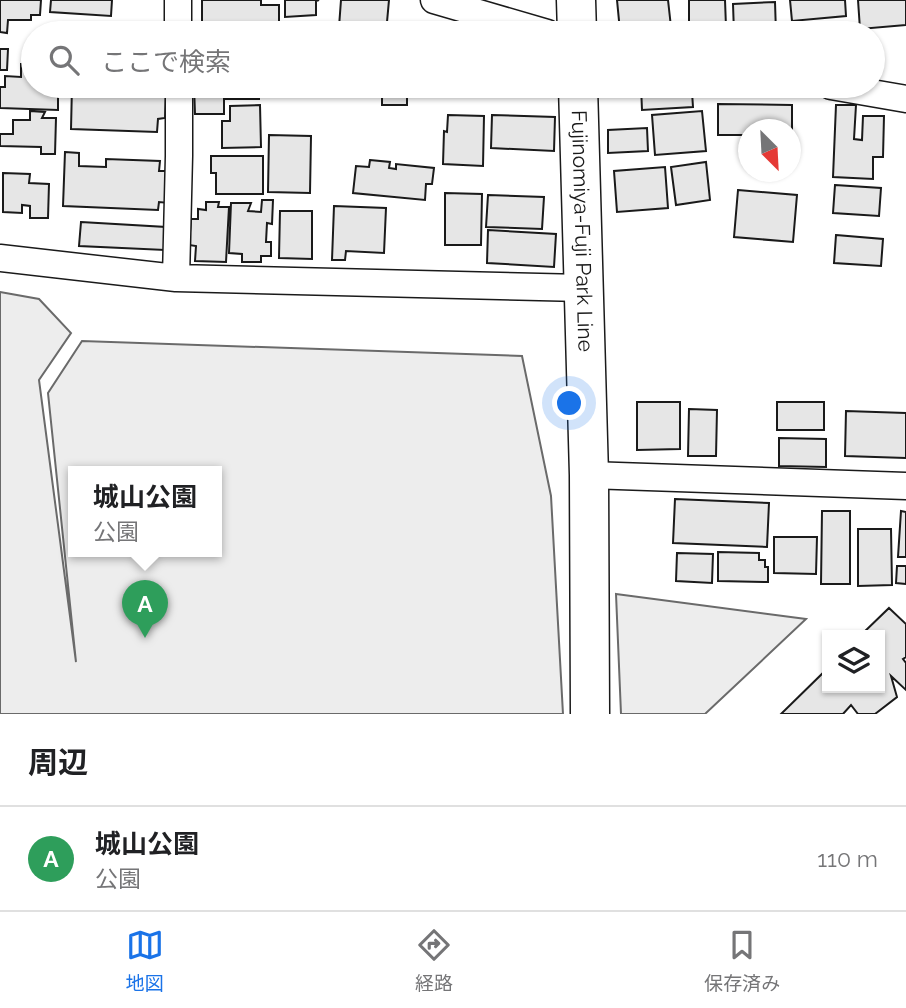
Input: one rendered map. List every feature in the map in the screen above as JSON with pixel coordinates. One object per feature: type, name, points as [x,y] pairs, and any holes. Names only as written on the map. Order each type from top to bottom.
[{"type":"main road","points":[[576,0],[577,21]]},
{"type":"main road","name":"Fujinomiya-Fuji Park Line","points":[[578,98],[589,475],[590,714]]},
{"type":"street","points":[[178,0],[178,21]]},
{"type":"street","points":[[434,0],[506,21]]},
{"type":"street","points":[[885,95],[906,99]]},
{"type":"street","points":[[176,278],[178,98]]},
{"type":"street","points":[[0,258],[176,278],[582,289]]},
{"type":"street","points":[[589,475],[906,486]]},
{"type":"shaded area","points":[[0,292],[39,299],[71,333],[39,380],[76,662],[48,393],[82,341],[522,356],[551,496],[563,714],[0,714]]},
{"type":"shaded area","points":[[616,594],[806,619],[705,714],[621,714]]},
{"type":"building","points":[[0,0],[41,0],[40,15],[31,15],[31,20],[8,20],[7,33],[0,32]]},
{"type":"building","points":[[51,0],[112,0],[111,16],[50,12]]},
{"type":"building","points":[[202,0],[261,0],[261,5],[279,5],[279,21],[202,21]]},
{"type":"building","points":[[285,0],[319,0],[316,1],[316,15],[285,17]]},
{"type":"building","points":[[341,0],[389,0],[387,21],[339,21]]},
{"type":"building","points":[[617,0],[668,0],[670,21],[619,21]]},
{"type":"building","points":[[689,0],[725,0],[726,21],[689,21]]},
{"type":"building","points":[[790,0],[845,0],[846,16],[792,21]]},
{"type":"building","points":[[858,0],[906,0],[906,25],[885,27],[885,21],[859,21]]},
{"type":"building","points":[[775,2],[776,21],[734,21],[733,4]]},
{"type":"building","points":[[0,49],[8,49],[7,70],[0,70]]},
{"type":"building","points":[[5,76],[21,77],[21,98],[58,98],[58,110],[0,108],[0,87],[5,87]]},
{"type":"building","points":[[72,98],[166,98],[165,118],[158,119],[157,132],[71,129]]},
{"type":"building","points":[[194,98],[259,98],[224,99],[224,114],[195,114]]},
{"type":"building","points":[[382,98],[407,98],[407,105],[382,105]]},
{"type":"building","points":[[642,98],[692,98],[693,107],[642,110]]},
{"type":"building","points":[[718,104],[792,105],[792,119],[738,119],[738,135],[718,135]]},
{"type":"building","points":[[260,105],[261,147],[222,148],[222,121],[230,121],[230,106]]},
{"type":"building","points":[[836,105],[856,105],[854,139],[862,140],[863,116],[884,116],[883,157],[873,157],[873,179],[833,177]]},
{"type":"building","points":[[30,111],[45,112],[42,118],[56,118],[55,154],[41,154],[41,147],[0,146],[0,134],[13,134],[13,120],[30,120]]},
{"type":"building","points":[[702,111],[706,151],[655,155],[652,115]]},
{"type":"building","points":[[448,115],[484,116],[483,166],[443,164],[444,131],[447,132]]},
{"type":"building","points":[[492,115],[555,117],[554,151],[491,148]]},
{"type":"building","points":[[647,128],[648,151],[608,153],[608,130]]},
{"type":"building","points":[[269,135],[311,136],[310,193],[268,192]]},
{"type":"building","points":[[65,152],[79,153],[79,166],[106,167],[106,159],[160,161],[159,171],[170,171],[169,203],[159,202],[158,210],[63,206]]},
{"type":"building","points":[[211,156],[263,156],[263,194],[216,194],[216,173],[211,173]]},
{"type":"building","points":[[370,160],[390,162],[389,168],[396,169],[396,164],[434,168],[432,184],[426,184],[425,200],[353,193],[356,166],[369,167]]},
{"type":"building","points":[[706,162],[710,200],[676,205],[671,167]]},
{"type":"building","points":[[665,167],[668,208],[617,212],[614,171]]},
{"type":"building","points":[[3,173],[30,174],[29,183],[49,184],[48,218],[30,218],[30,206],[22,205],[22,213],[3,212]]},
{"type":"building","points":[[835,185],[881,188],[879,216],[833,213]]},
{"type":"building","points":[[738,190],[797,195],[793,242],[734,237]]},
{"type":"building","points":[[445,193],[482,194],[481,245],[445,245]]},
{"type":"building","points":[[488,195],[544,197],[542,229],[486,227]]},
{"type":"building","points":[[262,200],[273,200],[272,224],[267,223],[266,242],[271,242],[271,256],[261,256],[261,262],[242,262],[242,254],[229,253],[231,203],[251,203],[248,211],[261,212]]},
{"type":"building","points":[[206,202],[219,202],[218,207],[229,207],[226,262],[195,261],[196,246],[189,245],[191,219],[198,219],[198,209],[206,210]]},
{"type":"building","points":[[334,206],[386,208],[384,253],[346,251],[345,260],[332,260]]},
{"type":"building","points":[[280,211],[312,211],[312,259],[279,258]]},
{"type":"building","points":[[81,222],[166,227],[165,250],[79,246]]},
{"type":"building","points":[[488,230],[556,234],[554,267],[487,263]]},
{"type":"building","points":[[836,235],[883,239],[881,266],[834,263]]},
{"type":"building","points":[[637,402],[680,402],[680,449],[637,450]]},
{"type":"building","points":[[777,402],[824,402],[824,430],[777,430]]},
{"type":"building","points":[[689,409],[717,410],[716,456],[688,456]]},
{"type":"building","points":[[846,411],[906,413],[906,458],[845,456]]},
{"type":"building","points":[[779,438],[826,439],[826,467],[779,466]]},
{"type":"building","points":[[675,499],[769,503],[767,547],[673,543]]},
{"type":"building","points":[[822,511],[850,511],[850,584],[821,584]]},
{"type":"building","points":[[901,511],[906,512],[906,557],[898,557]]},
{"type":"building","points":[[858,529],[891,529],[892,585],[858,586]]},
{"type":"building","points":[[774,537],[817,537],[816,574],[774,573]]},
{"type":"building","points":[[718,552],[759,553],[759,560],[765,560],[765,567],[768,567],[768,582],[718,581]]},
{"type":"building","points":[[677,553],[713,554],[712,583],[676,581]]},
{"type":"building","points":[[897,566],[906,566],[906,584],[896,583]]},
{"type":"building","points":[[889,608],[906,624],[906,657],[903,659],[906,663],[906,690],[891,676],[897,697],[875,714],[858,714],[851,705],[843,714],[781,714],[822,674],[822,693],[885,693],[885,630],[866,630]]},
{"type":"place","name":"城山公園","points":[[145,638]]}]
